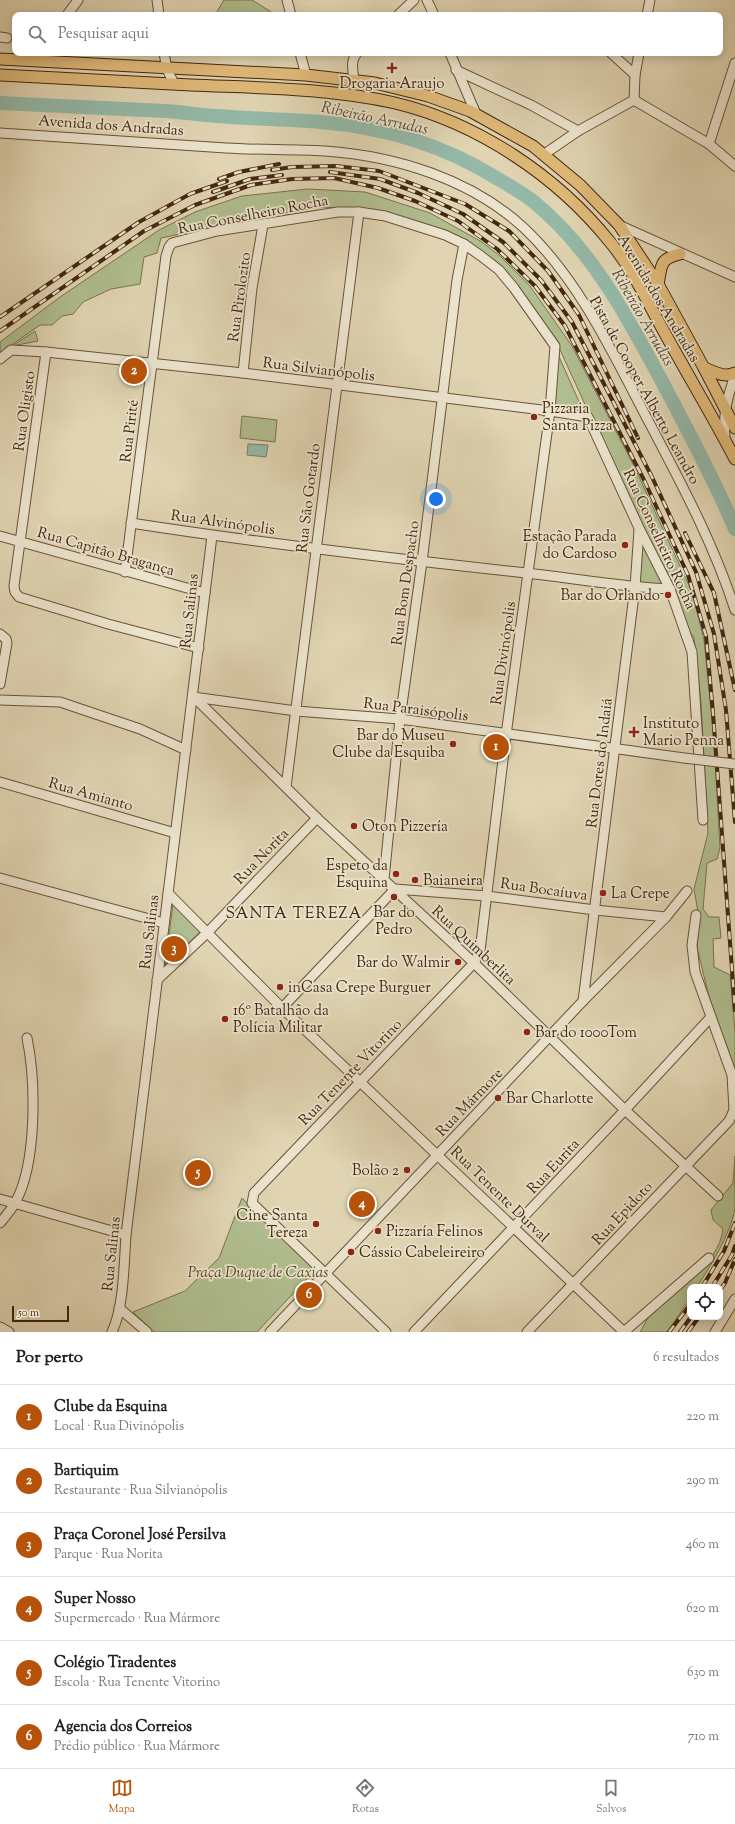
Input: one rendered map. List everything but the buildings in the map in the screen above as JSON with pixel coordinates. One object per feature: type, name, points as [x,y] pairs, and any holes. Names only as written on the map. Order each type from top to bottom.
[{"type":"main road","name":"Avenida dos Andradas","points":[[0,59],[306,75],[354,80],[394,87],[428,96],[476,114],[533,146],[580,185],[619,225],[658,284],[735,427]]},
{"type":"main road","name":"Avenida dos Andradas","points":[[0,75],[304,90],[353,95],[396,104],[443,118],[469,130],[534,169],[576,205],[611,242],[634,278],[735,459]]},
{"type":"main road","points":[[304,90],[308,82],[306,75]]},
{"type":"main road","points":[[576,205],[619,225]]},
{"type":"main road","points":[[658,284],[664,261],[668,257],[680,254]]},
{"type":"main road","points":[[704,368],[722,375],[729,376],[735,374]]},
{"type":"street","points":[[69,12],[78,0]]},
{"type":"street","points":[[157,0],[159,12]]},
{"type":"street","points":[[287,0],[289,12]]},
{"type":"street","points":[[401,12],[414,0]]},
{"type":"street","points":[[427,0],[433,12]]},
{"type":"street","points":[[648,12],[650,0]]},
{"type":"street","points":[[165,56],[167,68],[174,84]]},
{"type":"street","points":[[301,56],[306,75]]},
{"type":"street","points":[[354,80],[352,63],[355,56]]},
{"type":"street","points":[[451,56],[476,114]]},
{"type":"street","points":[[614,56],[635,75]]},
{"type":"street","points":[[634,100],[635,75],[638,56]]},
{"type":"street","points":[[709,144],[735,63]]},
{"type":"street","points":[[456,70],[531,105],[578,131]]},
{"type":"street","points":[[634,100],[709,144],[735,166]]},
{"type":"street","points":[[543,155],[578,131],[634,100]]},
{"type":"street","name":"Avenida dos Andradas","points":[[0,133],[219,147]]},
{"type":"street","name":"Pista de Cooper Alberto Leandro","points":[[219,147],[327,152],[390,160],[460,185],[493,204],[524,228],[554,262],[592,317],[619,365],[706,533],[723,573],[735,610]]},
{"type":"street","name":"Rua Conselheiro Rocha","points":[[169,247],[177,241],[217,231],[263,225],[287,219],[338,212],[359,212],[385,216],[464,244],[499,270],[514,288],[555,346]]},
{"type":"street","name":"Rua São Gotardo","points":[[286,787],[359,212]]},
{"type":"street","name":"Rua Pirolozito","points":[[243,373],[252,288],[263,225]]},
{"type":"street","points":[[619,225],[680,254],[735,277]]},
{"type":"street","name":"Rua Bom Despacho","points":[[384,879],[400,719],[422,562],[457,280],[464,244]]},
{"type":"street","name":"Rua Pirité","points":[[125,572],[151,364],[166,256],[169,247]]},
{"type":"street","name":"Rua Divinópolis","points":[[474,963],[480,951],[506,735],[550,411],[555,346]]},
{"type":"street","points":[[0,359],[11,350],[46,352]]},
{"type":"street","name":"Rua Silvianópolis","points":[[46,352],[243,373],[336,386],[442,397],[588,417]]},
{"type":"street","name":"Rua Oligisto","points":[[46,352],[14,586],[15,592],[20,597],[108,624],[199,648]]},
{"type":"street","points":[[726,442],[724,407],[735,374]]},
{"type":"street","name":"Rua Conselheiro Rocha","points":[[588,417],[639,528],[670,589],[692,652],[703,820]]},
{"type":"street","points":[[735,422],[735,427]]},
{"type":"street","name":"Rua Alvinópolis","points":[[131,524],[212,536],[422,562],[528,573],[635,587],[670,589]]},
{"type":"street","name":"Rua Dores do Indaiá","points":[[584,1001],[635,587],[639,528]]},
{"type":"street","name":"Rua Capitão Bragança","points":[[0,536],[205,593]]},
{"type":"street","name":"Rua Salinas","points":[[112,1332],[117,1323],[120,1308],[126,1235],[212,536]]},
{"type":"street","points":[[0,684],[6,647],[3,636]]},
{"type":"street","name":"Rua Paraisópolis","points":[[193,697],[296,711],[400,719],[506,735],[735,764]]},
{"type":"street","name":"Rua Quimberlita","points":[[193,697],[317,818],[474,963],[625,1110],[718,1196]]},
{"type":"street","points":[[0,700],[60,702],[140,729],[186,750]]},
{"type":"street","name":"Rua Amianto","points":[[0,782],[175,833]]},
{"type":"street","name":"Rua Norita","points":[[157,980],[207,933],[317,818]]},
{"type":"street","points":[[0,878],[164,923]]},
{"type":"street","points":[[282,1008],[395,889]]},
{"type":"street","name":"Rua Bocaíuva","points":[[395,889],[487,896],[595,910],[666,917]]},
{"type":"street","name":"Rua Mármore","points":[[270,1332],[584,1001],[666,917],[687,891]]},
{"type":"street","name":"Rua Tenente Durval","points":[[168,893],[282,1008],[361,1081],[624,1332]]},
{"type":"street","points":[[696,915],[692,945],[695,972],[732,1075],[734,1110]]},
{"type":"street","name":"Rua Tenente Vitorino","points":[[325,1274],[252,1204],[254,1193],[474,963]]},
{"type":"street","name":"Rua Eurita","points":[[414,1332],[515,1227],[711,1017]]},
{"type":"street","points":[[0,1223],[14,1203],[28,1167],[32,1141],[31,1070],[27,1038]]},
{"type":"street","name":"Rua Epidoto","points":[[527,1332],[729,1121],[734,1110]]},
{"type":"street","points":[[0,1199],[126,1235]]},
{"type":"street","points":[[624,1332],[709,1258]]},
{"type":"street","points":[[325,1274],[386,1332]]},
{"type":"street","points":[[715,1332],[735,1299]]},
{"type":"street","points":[[120,1308],[147,1332]]},
{"type":"street","points":[[0,1327],[9,1332]]},
{"type":"green space","points":[[224,0],[252,0],[271,12],[217,12]]},
{"type":"green space","points":[[308,189],[365,192],[430,213],[482,242],[500,256],[530,286],[572,346],[635,468],[692,592],[704,640],[714,740],[720,848],[717,859],[707,863],[703,909],[709,917],[719,917],[721,938],[713,939],[714,967],[730,975],[735,1031],[735,1081],[709,997],[697,947],[699,918],[694,889],[708,833],[701,702],[694,637],[689,632],[556,341],[523,297],[466,243],[363,209],[320,207],[277,214],[161,238],[157,253],[144,257],[140,284],[111,289],[83,302],[73,314],[62,316],[52,325],[40,325],[0,353],[0,342],[60,297],[159,230],[195,212],[242,196]]},
{"type":"green space","points":[[35,331],[38,341],[12,346]]},
{"type":"green space","points":[[556,350],[585,415],[551,409]]},
{"type":"green space","points":[[242,416],[277,420],[275,442],[240,438]]},
{"type":"green space","points":[[641,534],[666,587],[639,585]]},
{"type":"green space","points":[[173,904],[200,932],[165,966]]},
{"type":"green space","points":[[735,1156],[735,1209],[729,1230],[719,1250],[699,1284],[687,1284],[687,1303],[667,1332],[640,1332],[648,1318],[693,1278],[713,1255],[720,1242],[723,1229],[713,1220],[711,1210],[733,1183]]},
{"type":"green space","name":"Praça Duque de Caxias","points":[[242,1198],[315,1270],[257,1332],[154,1332],[133,1312],[185,1291],[219,1258]]},
{"type":"shaded area","points":[[248,444],[268,445],[266,457],[247,455]]},
{"type":"waterway","name":"Ribeirão Arrudas","points":[[0,103],[165,111],[210,116],[344,124],[390,133],[435,147],[477,167],[534,202],[575,242],[593,265],[639,338],[702,458],[735,529]]},
{"type":"railway","points":[[219,179],[239,172],[279,164]]},
{"type":"railway","points":[[272,170],[292,167],[336,166],[379,171],[465,204],[509,231],[548,271],[579,315],[638,438]]},
{"type":"railway","points":[[330,172],[380,179],[418,193],[463,214],[503,242],[541,280],[572,322],[652,477],[696,572],[714,634],[726,710],[735,822]]},
{"type":"railway","points":[[213,192],[250,179],[282,175]]},
{"type":"railway","points":[[0,331],[144,231],[195,205],[251,185],[292,179],[334,178],[378,188],[415,201],[458,221],[497,249],[535,286],[565,326],[644,480],[688,575],[706,636],[735,1010]]},
{"type":"railway","points":[[0,317],[139,222],[190,194],[227,181]]},
{"type":"railway","points":[[685,533],[714,593],[735,690]]},
{"type":"railway","points":[[704,1284],[724,1251],[735,1223]]},
{"type":"railway","points":[[714,1284],[732,1255],[735,1246]]},
{"type":"railway","points":[[723,1286],[735,1259]]},
{"type":"railway","points":[[669,1332],[687,1309]]},
{"type":"railway","points":[[680,1332],[689,1320]]},
{"type":"railway","points":[[688,1332],[697,1320]]},
{"type":"place","name":"Drogaria Araujo","points":[[392,68]]},
{"type":"place","name":"Bartiquim","points":[[134,371]]},
{"type":"place","name":"Pizzaria Santa Pizza","points":[[534,417]]},
{"type":"place","name":"Estação Parada do Cardoso","points":[[625,545]]},
{"type":"place","name":"Bar do Orlando","points":[[668,595]]},
{"type":"place","name":"Instituto Mario Penna","points":[[634,732]]},
{"type":"place","name":"Bar do Museu Clube da Esquiba","points":[[453,744]]},
{"type":"place","name":"Clube da Esquina","points":[[496,747]]},
{"type":"place","name":"Oton Pizzería","points":[[354,826]]},
{"type":"place","name":"Espeto da Esquina","points":[[396,874]]},
{"type":"place","name":"Baianeira","points":[[415,880]]},
{"type":"place","name":"La Crepe","points":[[603,893]]},
{"type":"place","name":"Bar do Pedro","points":[[394,897]]},
{"type":"place","name":"Praça Coronel José Persilva","points":[[174,949]]},
{"type":"place","name":"Bar do Walmir","points":[[458,962]]},
{"type":"place","name":"inCasa Crepe Burguer","points":[[280,987]]},
{"type":"place","name":"16º Batalhão da Polícia Militar","points":[[225,1019]]},
{"type":"place","name":"Bar do 1000Tom","points":[[527,1032]]},
{"type":"place","name":"Bar Charlotte","points":[[498,1098]]},
{"type":"place","name":"Bolão 2","points":[[407,1170]]},
{"type":"place","name":"Colégio Tiradentes","points":[[198,1173]]},
{"type":"place","name":"Super Nosso","points":[[362,1204]]},
{"type":"place","name":"Cine Santa Tereza","points":[[316,1224]]},
{"type":"place","name":"Pizzaría Felinos","points":[[378,1231]]},
{"type":"place","name":"Cássio Cabeleireiro","points":[[351,1252]]},
{"type":"place","name":"Agencia dos Correios","points":[[309,1295]]},
{"type":"district","name":"SANTA TEREZA","points":[[294,912]]}]
